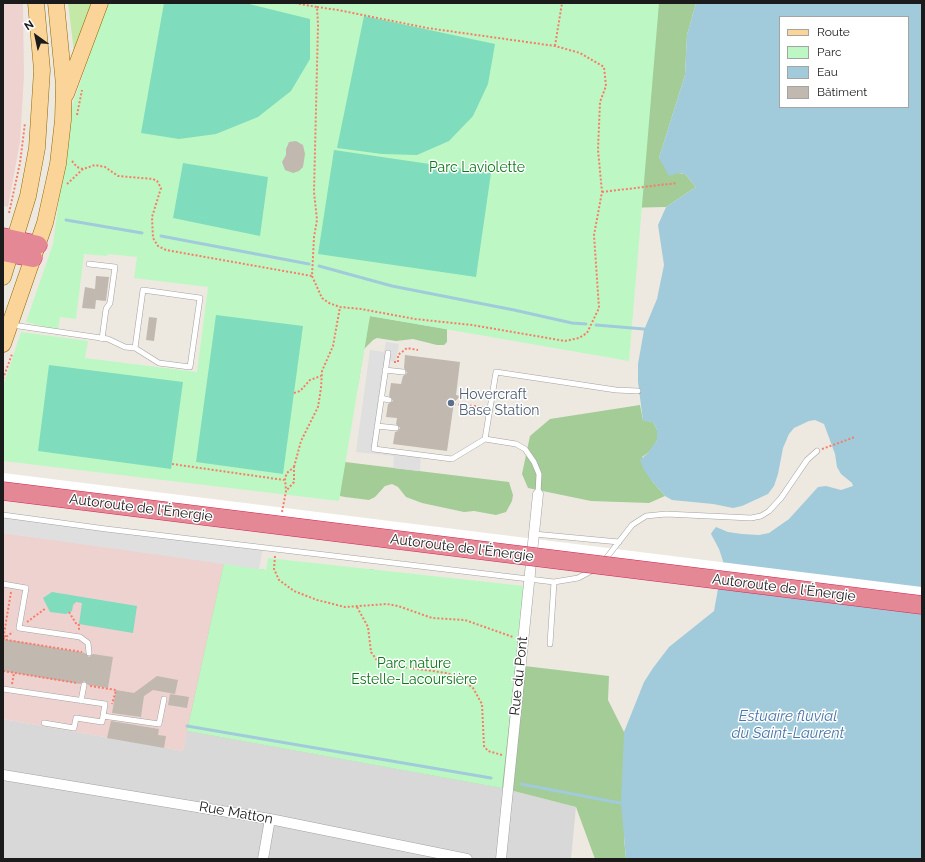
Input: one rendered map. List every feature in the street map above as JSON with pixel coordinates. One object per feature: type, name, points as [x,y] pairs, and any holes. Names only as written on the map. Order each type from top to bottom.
[{"type":"highway","points":[[8,245],[35,251]]},
{"type":"highway","name":"Autoroute de l'Énergie","points":[[3,479],[922,593]]},
{"type":"highway","name":"Autoroute de l'Énergie","points":[[3,491],[922,605]]},
{"type":"main road","points":[[3,278],[8,245],[33,174],[40,113],[42,64],[36,3]]},
{"type":"main road","points":[[8,348],[10,325],[48,215],[57,173],[62,137],[64,101],[62,59],[56,3]]},
{"type":"main road","points":[[64,101],[100,3]]},
{"type":"street","name":"Rue du Pont","points":[[500,859],[538,494]]},
{"type":"street","name":"Rue Matton","points":[[3,775],[270,819],[467,859]]},
{"type":"street","points":[[263,859],[270,819]]},
{"type":"lane","points":[[89,264],[115,267],[110,303],[106,309],[102,339]]},
{"type":"lane","points":[[10,325],[102,339],[125,347],[135,348],[159,363],[190,367],[200,298],[143,290],[135,348]]},
{"type":"lane","points":[[388,353],[374,449],[452,459],[485,439],[516,444],[524,449],[534,462],[539,474],[538,494]]},
{"type":"lane","points":[[385,370],[403,372]]},
{"type":"lane","points":[[485,439],[496,372],[616,390],[638,391]]},
{"type":"lane","points":[[381,398],[389,400]]},
{"type":"lane","points":[[377,426],[396,428]]},
{"type":"lane","points":[[3,514],[114,530],[554,582],[578,578],[594,570],[632,525],[638,520],[655,514],[751,518],[761,516],[781,498],[807,460],[817,452]]},
{"type":"lane","points":[[534,534],[619,542]]},
{"type":"lane","points":[[550,644],[554,582]]},
{"type":"lane","points":[[3,584],[26,588],[19,628],[80,637],[88,643],[89,653]]},
{"type":"lane","points":[[80,701],[81,684]]},
{"type":"lane","points":[[3,689],[105,704],[102,722],[76,718],[74,728],[44,723]]},
{"type":"lane","points":[[103,716],[159,724],[164,699]]},
{"type":"path","points":[[295,3],[338,10],[427,28],[555,46],[580,53],[604,67],[606,86],[600,102],[598,150],[602,192],[594,235],[599,308],[587,333],[579,338],[565,340],[472,325],[415,319],[361,308],[340,307],[324,300],[312,276],[314,237],[317,220],[314,192],[318,25],[317,7]]},
{"type":"path","points":[[555,46],[562,3]]},
{"type":"path","points":[[10,216],[8,211],[20,163],[25,119]]},
{"type":"path","points":[[70,158],[76,166],[83,169],[100,166],[108,168],[118,176],[150,178],[157,181],[161,191],[152,214],[152,226],[154,241],[160,248],[312,276]]},
{"type":"path","points":[[65,186],[83,169]]},
{"type":"path","points":[[602,192],[677,182]]},
{"type":"path","points":[[284,495],[294,482],[294,467],[301,441],[318,407],[322,388],[321,376],[324,363],[333,346],[340,307]]},
{"type":"path","points":[[3,380],[8,348]]},
{"type":"path","points":[[398,362],[398,355],[407,348],[418,350]]},
{"type":"path","points":[[294,393],[300,391],[310,380],[321,376]]},
{"type":"path","points":[[454,404],[490,407]]},
{"type":"path","points":[[832,444],[855,437]]},
{"type":"path","points":[[172,464],[284,480]]},
{"type":"path","points":[[286,491],[284,480],[287,473],[294,467]]},
{"type":"path","points":[[275,555],[274,569],[277,577],[294,591],[332,605],[357,607],[387,604],[398,606],[432,618],[465,620],[518,639]]},
{"type":"path","points":[[357,607],[368,627],[371,652],[379,662],[395,666],[447,673],[463,680],[473,688],[482,704],[485,748],[490,752],[505,755]]},
{"type":"path","points":[[37,615],[46,608]]},
{"type":"path","points":[[69,612],[77,625],[79,625],[79,631]]},
{"type":"path","points":[[3,639],[12,633]]},
{"type":"path","points":[[3,671],[81,684]]},
{"type":"path","points":[[12,684],[14,673]]},
{"type":"path","points":[[90,686],[116,690],[113,704]]},
{"type":"shaded area","points":[[3,3],[23,3],[24,76],[20,142],[8,207],[3,206]]},
{"type":"shaded area","points":[[386,342],[399,344],[396,362],[387,361],[374,449],[421,455],[420,471],[393,468],[394,456],[356,452],[370,350],[384,352]]},
{"type":"shaded area","points":[[3,515],[263,548],[259,569],[3,533]]},
{"type":"shaded area","points":[[3,533],[224,563],[183,751],[3,719]]},
{"type":"shaded area","points":[[3,719],[183,751],[187,731],[502,788],[576,807],[571,859],[3,859]]},
{"type":"green space","points":[[68,3],[95,3],[74,52]]},
{"type":"green space","name":"Parc Laviolette","points":[[108,3],[659,3],[629,361],[370,316],[339,501],[3,461],[3,386],[21,332],[88,341],[85,358],[197,372],[208,287],[134,278],[137,257],[108,254],[107,256],[84,254],[76,319],[60,317],[58,330],[26,322],[53,244],[71,109]]},
{"type":"green space","points":[[164,3],[245,3],[310,19],[310,59],[291,91],[258,117],[216,134],[179,139],[141,133]]},
{"type":"green space","points":[[584,3],[696,3],[687,35],[685,75],[659,158],[678,173],[685,174],[696,187],[666,207],[578,209]]},
{"type":"green space","points":[[364,16],[495,44],[488,84],[473,116],[449,141],[417,155],[382,154],[337,148]]},
{"type":"green space","points":[[334,150],[491,173],[476,277],[318,254]]},
{"type":"green space","points":[[183,163],[268,177],[260,236],[173,218]]},
{"type":"green space","points":[[216,315],[303,326],[283,474],[196,462]]},
{"type":"green space","points":[[370,316],[447,329],[447,342],[444,345],[437,345],[413,339],[396,341],[377,338],[364,349],[358,386],[347,331]]},
{"type":"green space","points":[[49,365],[183,382],[171,469],[38,451]]},
{"type":"green space","points":[[640,405],[643,420],[653,422],[657,430],[657,440],[648,453],[642,457],[652,481],[665,496],[649,503],[591,501],[528,488],[522,474],[530,436],[550,419]]},
{"type":"green space","points":[[345,462],[509,482],[513,495],[512,501],[506,512],[496,515],[474,511],[464,512],[422,503],[406,497],[398,487],[392,484],[385,486],[375,497],[369,500],[340,496],[339,467]]},
{"type":"green space","name":"Parc nature Estelle-Lacoursière","points":[[268,558],[524,586],[502,788],[187,731],[224,563],[266,570]]},
{"type":"green space","name":"Parc nature Estelle-Lacoursière","points":[[224,563],[277,572],[372,569],[518,639],[516,665],[609,676],[608,700],[624,732],[624,838],[626,859],[595,859],[576,807],[502,788],[187,731]]},
{"type":"green space","points":[[52,592],[137,606],[133,633],[79,624],[82,603],[76,602],[73,605],[72,611],[66,614],[50,612],[43,598]]},
{"type":"water","name":"Estuaire fluvial du Saint-Laurent","points":[[696,3],[922,3],[922,859],[626,859],[621,803],[624,732],[644,682],[653,668],[669,647],[714,611],[723,561],[719,549],[711,534],[712,532],[716,527],[728,532],[742,534],[759,535],[769,533],[789,519],[818,487],[826,486],[841,490],[853,486],[852,483],[841,474],[837,467],[835,454],[824,424],[815,420],[809,421],[794,428],[789,434],[783,448],[774,486],[768,494],[742,506],[733,508],[713,504],[672,500],[665,496],[644,470],[640,460],[648,453],[657,440],[657,430],[653,422],[643,421],[638,382],[638,364],[644,330],[657,299],[664,265],[658,225],[666,207],[696,187],[685,174],[678,173],[669,176],[659,158],[685,75],[687,35]]},
{"type":"pier","points":[[3,473],[922,587],[922,611],[3,498]]},
{"type":"building","points":[[296,141],[303,145],[305,154],[303,167],[299,171],[293,173],[285,170],[282,162],[286,155],[286,149],[289,142]]},
{"type":"building","points":[[96,276],[109,277],[106,301],[96,300],[95,309],[82,308],[85,287],[95,289]]},
{"type":"building","points":[[149,317],[157,318],[154,341],[146,340]]},
{"type":"building","points":[[405,355],[460,362],[456,395],[461,396],[454,402],[447,451],[393,444],[395,432],[400,428],[396,424],[397,418],[386,417],[388,404],[393,401],[389,396],[391,383],[401,384],[403,376],[407,373],[404,368]]},
{"type":"building","points":[[3,639],[85,653],[89,657],[93,654],[113,657],[108,688],[88,685],[84,681],[80,684],[3,671]]},
{"type":"building","points":[[157,676],[178,680],[175,694],[153,690],[144,696],[141,717],[112,713],[116,690],[134,693]]},
{"type":"building","points":[[170,694],[189,697],[187,708],[168,705]]},
{"type":"building","points":[[111,721],[159,729],[158,735],[166,736],[164,748],[107,738]]},
{"type":"waterway","points":[[66,220],[142,233]]},
{"type":"waterway","points":[[161,236],[309,264]]},
{"type":"waterway","points":[[319,266],[392,286],[572,323],[586,324]]},
{"type":"waterway","points":[[596,325],[644,329]]},
{"type":"waterway","points":[[187,726],[491,778]]},
{"type":"waterway","points":[[521,784],[625,804]]},
{"type":"place","name":"Hovercraft Base Station","points":[[451,403]]}]
